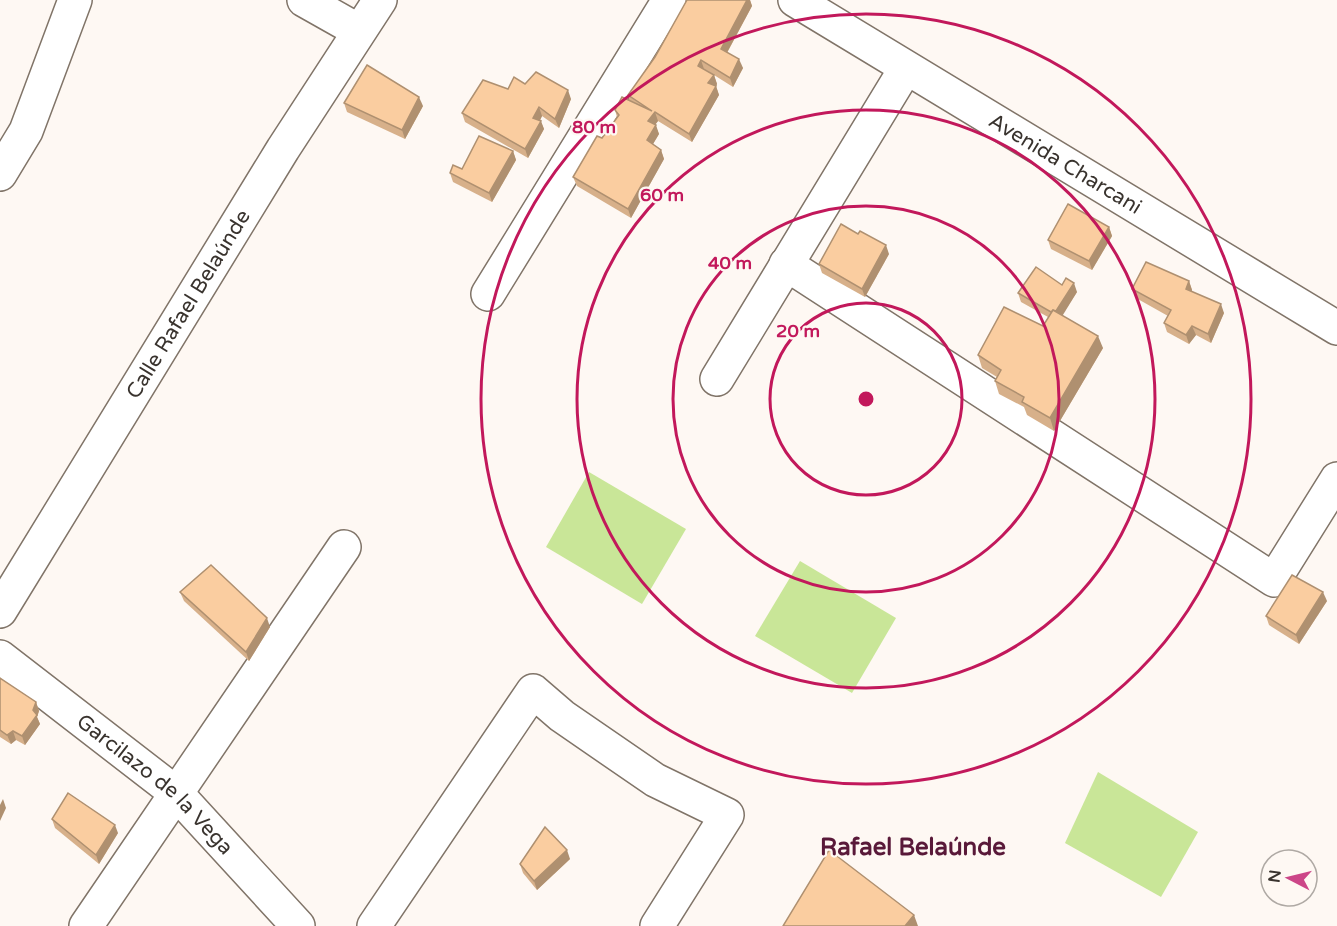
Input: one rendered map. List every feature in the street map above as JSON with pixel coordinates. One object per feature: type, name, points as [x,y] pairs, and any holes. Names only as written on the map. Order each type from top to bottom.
[{"type":"street","points":[[0,174],[26,131],[75,0]]},
{"type":"street","points":[[304,0],[359,31]]},
{"type":"street","name":"Calle Rafael Belaúnde","points":[[0,611],[283,149],[380,0]]},
{"type":"street","points":[[488,294],[669,0]]},
{"type":"street","name":"Avenida Charcani","points":[[795,0],[1337,328]]},
{"type":"street","points":[[717,379],[906,68]]},
{"type":"street","points":[[786,264],[1274,580],[1337,479]]},
{"type":"street","points":[[86,926],[344,547]]},
{"type":"street","name":"Garcilazo de la Vega","points":[[0,657],[176,793],[298,926]]},
{"type":"street","points":[[374,926],[533,691],[562,716],[655,780],[727,815],[657,926]]},
{"type":"green space","points":[[589,472],[686,529],[642,604],[546,547]]},
{"type":"green space","points":[[800,561],[896,618],[852,693],[755,636]]},
{"type":"green space","points":[[1098,772],[1198,832],[1161,897],[1065,843]]},
{"type":"building","points":[[687,0],[747,0],[721,49],[739,59],[730,78],[701,60],[698,66],[714,75],[708,83],[716,86],[689,134],[655,112],[648,121],[656,125],[647,140],[661,150],[628,209],[573,177],[597,136],[602,138],[619,115],[615,110],[622,97],[652,111],[628,95],[655,57]]},
{"type":"building","points":[[367,65],[419,97],[402,130],[344,103]]},
{"type":"building","points":[[536,72],[568,90],[555,119],[539,107],[533,118],[541,121],[525,149],[462,113],[483,80],[508,89],[514,77],[525,84]]},
{"type":"building","points":[[479,136],[513,151],[489,193],[450,173],[453,165],[462,169]]},
{"type":"building","points":[[1068,204],[1109,227],[1089,261],[1048,240]]},
{"type":"building","points":[[841,224],[858,234],[860,231],[886,245],[862,289],[819,264]]},
{"type":"building","points":[[1146,262],[1189,281],[1186,289],[1221,304],[1208,334],[1192,326],[1186,335],[1164,323],[1171,310],[1132,289]]},
{"type":"building","points":[[1036,267],[1062,285],[1066,278],[1074,283],[1056,311],[1051,312],[1018,293]]},
{"type":"building","points":[[1004,307],[1043,326],[1053,310],[1098,336],[1050,418],[1022,402],[1024,397],[995,381],[1001,370],[978,355]]},
{"type":"building","points":[[211,565],[267,618],[246,652],[180,592]]},
{"type":"building","points":[[1292,575],[1323,592],[1296,635],[1266,616]]},
{"type":"building","points":[[0,678],[36,702],[33,710],[37,715],[22,736],[13,731],[7,735],[0,730]]},
{"type":"building","points":[[68,793],[115,825],[96,855],[52,819]]},
{"type":"building","points":[[545,827],[567,850],[534,881],[520,864]]},
{"type":"building","points":[[829,850],[914,915],[905,926],[783,926]]},
{"type":"district","name":"Rafael Belaúnde","points":[[913,847]]}]
